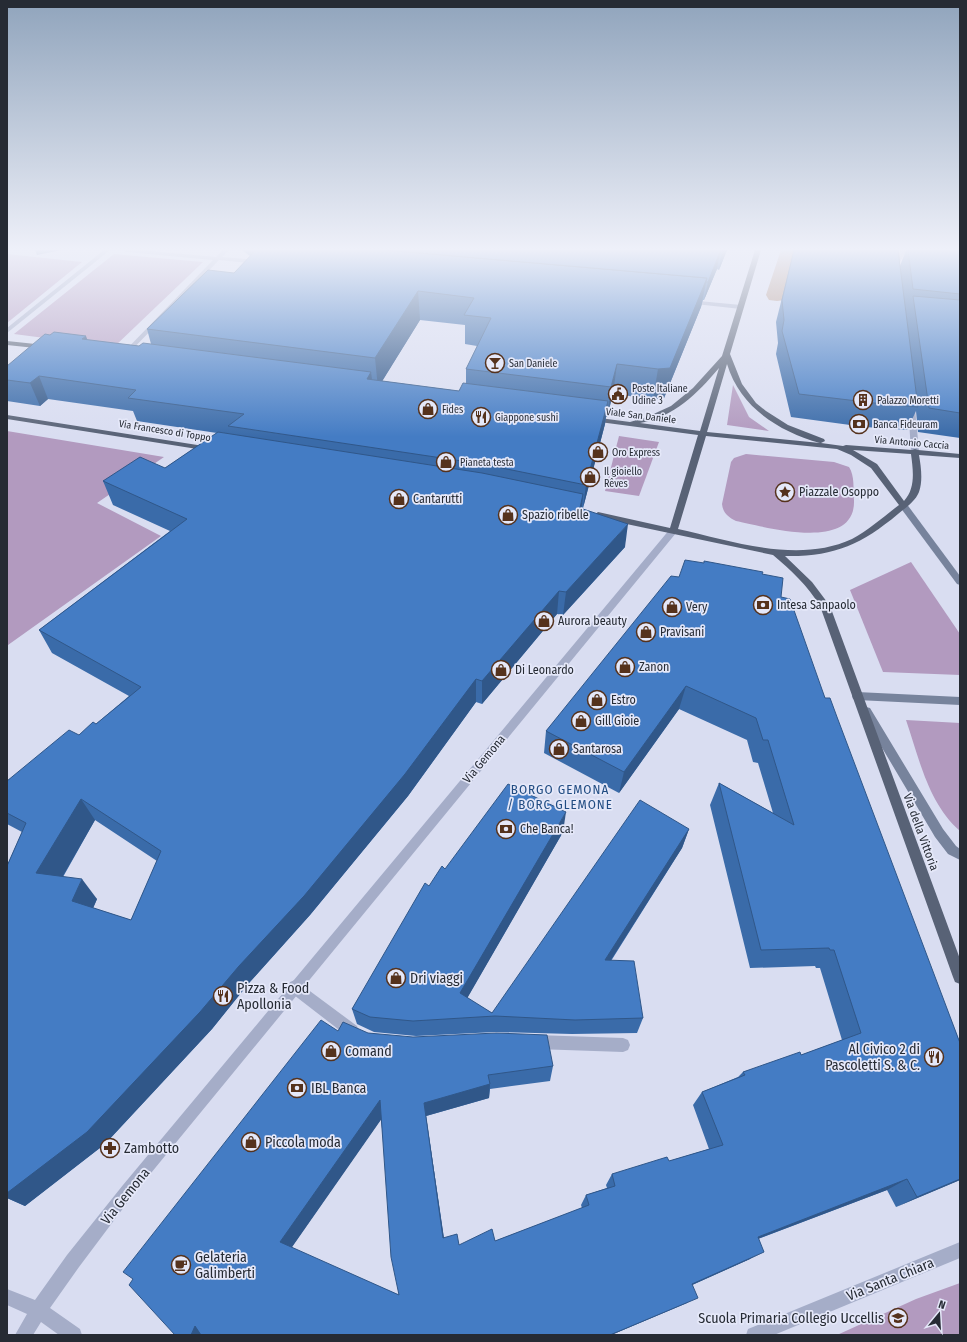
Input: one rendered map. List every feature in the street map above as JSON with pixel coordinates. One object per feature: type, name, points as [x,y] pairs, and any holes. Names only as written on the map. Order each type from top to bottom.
[{"type":"main road","points":[[673,531],[739,313]]},
{"type":"main road","points":[[7,342],[50,348]]},
{"type":"main road","points":[[624,423],[639,422],[672,409],[694,391],[727,354]]},
{"type":"main road","points":[[727,354],[737,382],[745,394],[767,416],[786,428],[854,453],[874,466],[904,505]]},
{"type":"main road","name":"Via Francesco di Toppo","points":[[7,417],[217,450]]},
{"type":"main road","name":"Viale San Daniele","points":[[584,418],[702,433]]},
{"type":"main road","points":[[702,433],[738,438],[838,446]]},
{"type":"main road","name":"Via Antonio Caccia","points":[[838,446],[915,451],[960,456]]},
{"type":"main road","points":[[589,514],[776,553],[801,554],[839,548],[868,535],[904,505],[914,493],[917,485],[915,451]]},
{"type":"main road","name":"Via della Vittoria","points":[[776,553],[798,571],[818,592],[825,606],[960,977]]},
{"type":"street","points":[[7,331],[30,313]]},
{"type":"street","points":[[122,357],[165,313]]},
{"type":"street","points":[[910,398],[915,451]]},
{"type":"street","points":[[904,505],[960,582]]},
{"type":"street","name":"Via Gemona","points":[[22,1335],[38,1310],[119,1202],[673,531]]},
{"type":"street","points":[[857,696],[960,701]]},
{"type":"street","name":"Via della Vittoria","points":[[857,696],[939,833],[952,850],[960,855]]},
{"type":"street","points":[[295,987],[351,1030],[366,1037]]},
{"type":"street","points":[[525,1042],[623,1045]]},
{"type":"street","name":"Via Santa Chiara","points":[[754,1335],[960,1250]]},
{"type":"street","points":[[7,1297],[38,1310],[74,1335]]},
{"type":"shaded area","points":[[7,313],[20,313],[7,323]]},
{"type":"shaded area","points":[[41,313],[150,313],[114,347],[14,334]]},
{"type":"shaded area","points":[[733,385],[749,417],[769,431],[727,425]]},
{"type":"shaded area","points":[[7,431],[164,457],[97,503],[161,536],[8,645]]},
{"type":"shaded area","points":[[619,436],[659,442],[639,496],[605,491]]},
{"type":"shaded area","points":[[746,454],[834,462],[849,467],[853,478],[854,487],[854,500],[851,516],[841,526],[825,532],[807,533],[767,528],[736,521],[728,516],[722,504],[731,462],[734,458]]},
{"type":"shaded area","points":[[911,562],[960,634],[960,675],[883,672],[850,590]]},
{"type":"shaded area","points":[[906,720],[960,723],[960,831],[949,820],[932,794],[920,764]]},
{"type":"shaded area","points":[[960,1283],[960,1335],[837,1335],[916,1299]]},
{"type":"building","points":[[164,313],[404,313],[375,358],[147,329]]},
{"type":"building","points":[[465,313],[693,313],[670,368],[658,369],[617,364],[611,387],[466,369],[491,318],[464,315]]},
{"type":"building","points":[[783,313],[906,313],[918,407],[799,394],[782,331],[784,320]]},
{"type":"building","points":[[915,313],[960,313],[960,413],[929,408]]},
{"type":"building","points":[[54,332],[86,336],[82,339],[139,346],[143,343],[371,372],[367,379],[459,391],[463,383],[608,401],[586,485],[482,464],[228,426],[244,414],[128,398],[136,390],[39,376],[30,383],[7,380],[7,366],[45,334],[50,335]]},
{"type":"building","points":[[218,432],[482,473],[583,494],[580,508],[628,524],[566,592],[559,591],[482,681],[476,679],[405,774],[304,896],[239,966],[200,1012],[87,1132],[7,1193],[7,866],[26,823],[7,813],[7,781],[69,730],[79,735],[93,722],[96,724],[141,687],[39,630],[187,519],[103,481],[140,457],[165,468]],"holes":[[[81,799],[161,851],[131,920],[72,901],[82,879],[36,873]]]},
{"type":"building","points":[[685,560],[704,563],[704,561],[763,572],[762,574],[783,578],[781,597],[790,599],[825,698],[830,698],[960,1043],[960,1179],[917,1197],[907,1179],[758,1237],[764,1252],[692,1284],[698,1298],[610,1335],[201,1335],[195,1326],[191,1335],[175,1335],[129,1285],[133,1279],[123,1272],[321,1020],[338,1031],[343,1022],[368,1033],[413,1037],[496,1033],[547,1035],[553,1066],[488,1075],[490,1084],[424,1103],[443,1238],[457,1234],[459,1245],[492,1229],[495,1241],[589,1205],[586,1195],[615,1186],[612,1174],[667,1157],[669,1161],[723,1145],[702,1092],[745,1075],[743,1072],[800,1052],[801,1055],[861,1033],[834,950],[830,950],[829,948],[761,950],[719,783],[794,825],[768,740],[763,740],[756,718],[686,686],[624,772],[546,731],[671,576],[679,577]],"holes":[[[380,1100],[391,1257],[399,1295],[280,1242]]]},
{"type":"building","points":[[508,784],[566,812],[460,993],[492,1013],[640,800],[689,829],[605,960],[634,961],[643,1018],[575,1020],[495,1016],[413,1021],[370,1017],[352,1009],[425,883],[429,886],[442,866],[445,869]]},
{"type":"place","name":"San Daniele","points":[[495,363]]},
{"type":"place","name":"Poste Italiane Udine 3","points":[[618,394]]},
{"type":"place","name":"Palazzo Moretti","points":[[863,400]]},
{"type":"place","name":"Fides","points":[[428,409]]},
{"type":"place","name":"Giappone sushi","points":[[481,417]]},
{"type":"place","name":"Banca Fideuram","points":[[859,424]]},
{"type":"place","name":"Oro Express","points":[[598,452]]},
{"type":"place","name":"Pianeta testa","points":[[446,462]]},
{"type":"place","name":"Il gioiello Rêves","points":[[590,477]]},
{"type":"place","name":"Piazzale Osoppo","points":[[785,492]]},
{"type":"place","name":"Cantarutti","points":[[399,499]]},
{"type":"place","name":"Spazio ribelle","points":[[508,515]]},
{"type":"place","name":"Intesa Sanpaolo","points":[[763,605]]},
{"type":"place","name":"Very","points":[[672,607]]},
{"type":"place","name":"Aurora beauty","points":[[544,621]]},
{"type":"place","name":"Pravisani","points":[[646,632]]},
{"type":"place","name":"Zanon","points":[[625,667]]},
{"type":"place","name":"Di Leonardo","points":[[501,670]]},
{"type":"place","name":"Estro","points":[[597,700]]},
{"type":"place","name":"Gill Gioie","points":[[581,721]]},
{"type":"place","name":"Santarosa","points":[[559,749]]},
{"type":"place","name":"Che Banca!","points":[[506,829]]},
{"type":"place","name":"Dri viaggi","points":[[396,978]]},
{"type":"place","name":"Pizza & Food Apollonia","points":[[223,996]]},
{"type":"place","name":"Comand","points":[[331,1051]]},
{"type":"place","name":"Al Civico 2 di Pascoletti S. & C.","points":[[934,1057]]},
{"type":"place","name":"IBL Banca","points":[[297,1088]]},
{"type":"place","name":"Piccola moda","points":[[251,1142]]},
{"type":"place","name":"Zambotto","points":[[110,1148]]},
{"type":"place","name":"Gelateria Galimberti","points":[[181,1265]]},
{"type":"place","name":"Scuola Primaria Collegio Uccellis","points":[[898,1318]]},
{"type":"district","name":"BORGO GEMONA / BORC GLEMONE","points":[[560,796]]}]
